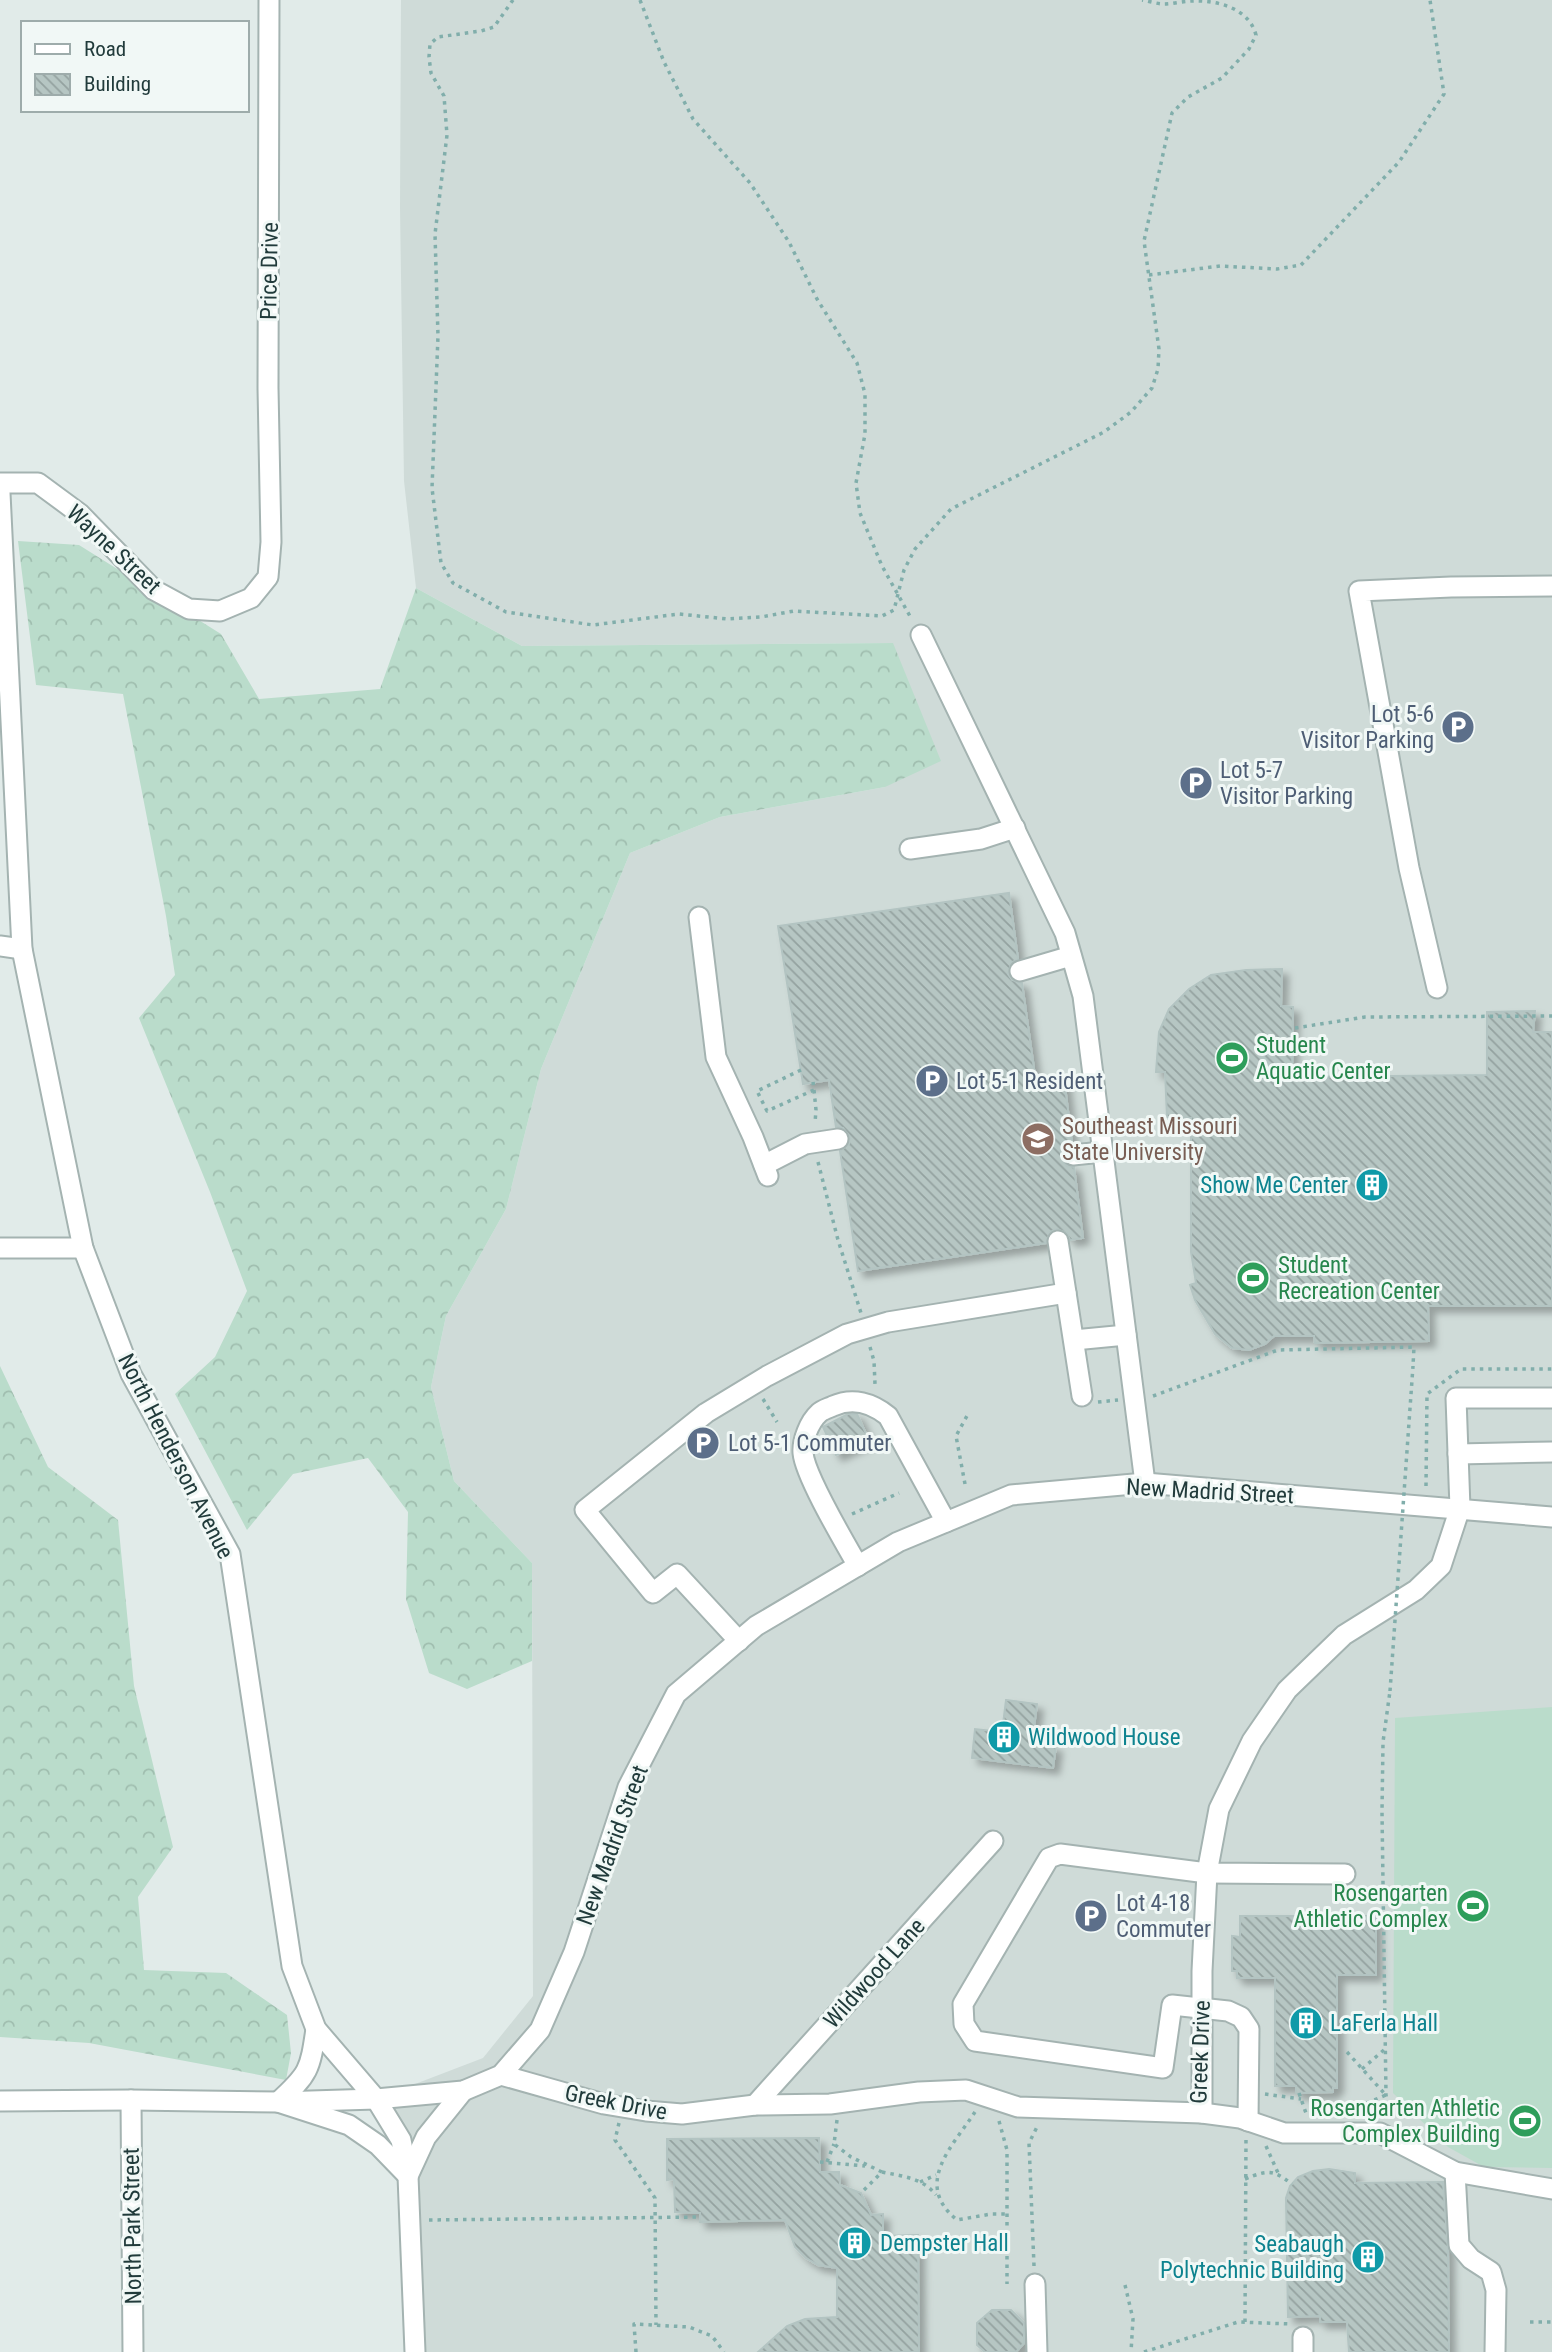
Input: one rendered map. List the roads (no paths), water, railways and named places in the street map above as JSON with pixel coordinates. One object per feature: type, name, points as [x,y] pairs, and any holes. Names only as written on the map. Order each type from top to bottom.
[{"type":"street","name":"Price Drive","points":[[270,0],[268,388],[271,542]]},
{"type":"street","name":"Wayne Street","points":[[0,483],[38,483],[80,514],[154,590],[189,609],[219,611],[251,598],[268,577],[271,542]]},
{"type":"street","name":"North Henderson Avenue","points":[[0,493],[22,949],[82,1248],[131,1374],[230,1554],[292,1966],[316,2029],[376,2099],[401,2140],[408,2176],[415,2352]]},
{"type":"street","points":[[1437,988],[1409,868],[1359,591],[1552,586]]},
{"type":"street","points":[[921,635],[1065,933],[1083,996],[1145,1483]]},
{"type":"street","points":[[909,849],[981,839],[1015,828]]},
{"type":"street","points":[[699,917],[716,1057],[766,1171],[805,1144],[838,1139]]},
{"type":"street","points":[[0,946],[22,949]]},
{"type":"street","points":[[1020,971],[1071,956]]},
{"type":"street","points":[[1073,1155],[1102,1152]]},
{"type":"street","points":[[1058,1241],[1082,1396]]},
{"type":"street","points":[[0,1248],[82,1248]]},
{"type":"street","points":[[738,1641],[677,1574],[653,1593],[585,1510],[706,1413],[767,1376],[847,1334],[888,1322],[1066,1293]]},
{"type":"street","points":[[1074,1340],[1126,1335]]},
{"type":"street","points":[[1460,1508],[1456,1398],[1552,1398]]},
{"type":"street","points":[[858,1566],[803,1454],[806,1436],[819,1413],[838,1404],[858,1402],[874,1405],[888,1416],[946,1522]]},
{"type":"street","points":[[1458,1454],[1552,1452]]},
{"type":"street","name":"New Madrid Street","points":[[0,2101],[278,2102],[376,2099],[463,2091],[501,2075],[540,2029],[574,1952],[628,1787],[676,1694],[757,1626],[898,1542],[1011,1495],[1145,1483],[1552,1517]]},
{"type":"street","name":"Greek Drive","points":[[501,2075],[604,2104],[682,2114],[755,2105],[830,2104],[919,2092],[966,2090],[1018,2107],[1202,2113],[1202,2007],[1207,1873],[1219,1809],[1252,1741],[1287,1690],[1344,1635],[1416,1590],[1441,1566],[1460,1508]]},
{"type":"street","name":"Wildwood Lane","points":[[755,2105],[993,1841]]},
{"type":"street","points":[[1248,2120],[1249,2029],[1241,2017],[1228,2011],[1172,2005],[1163,2068],[975,2041],[964,2024],[963,2004],[1049,1858],[1059,1854],[1207,1873],[1345,1874]]},
{"type":"street","points":[[316,2029],[311,2063],[300,2082],[278,2102],[349,2125],[378,2146],[408,2176],[426,2137],[463,2091]]},
{"type":"street","name":"North Park Street","points":[[131,2100],[133,2352]]},
{"type":"street","points":[[1202,2113],[1248,2120],[1284,2133],[1380,2133],[1455,2172],[1552,2189]]},
{"type":"street","points":[[1455,2172],[1459,2245],[1471,2259],[1491,2272],[1496,2290],[1495,2352]]},
{"type":"street","points":[[1035,2284],[1037,2352]]},
{"type":"place","name":"Lot 5-6 Visitor Parking","points":[[1458,727]]},
{"type":"place","name":"Lot 5-7 Visitor Parking","points":[[1196,783]]},
{"type":"place","name":"Student Aquatic Center","points":[[1232,1058]]},
{"type":"place","name":"Lot 5-1 Resident","points":[[932,1081]]},
{"type":"place","name":"Southeast Missouri State University","points":[[1038,1139]]},
{"type":"place","name":"Show Me Center","points":[[1372,1185]]},
{"type":"place","name":"Student Recreation Center","points":[[1253,1278]]},
{"type":"place","name":"Lot 5-1 Commuter","points":[[703,1443]]},
{"type":"place","name":"Wildwood House","points":[[1004,1737]]},
{"type":"place","name":"Rosengarten Athletic Complex","points":[[1473,1906]]},
{"type":"place","name":"Lot 4-18 Commuter","points":[[1091,1916]]},
{"type":"place","name":"LaFerla Hall","points":[[1306,2023]]},
{"type":"place","name":"Rosengarten Athletic Complex Building","points":[[1525,2121]]},
{"type":"place","name":"Dempster Hall","points":[[855,2243]]},
{"type":"place","name":"Seabaugh Polytechnic Building","points":[[1368,2257]]}]
